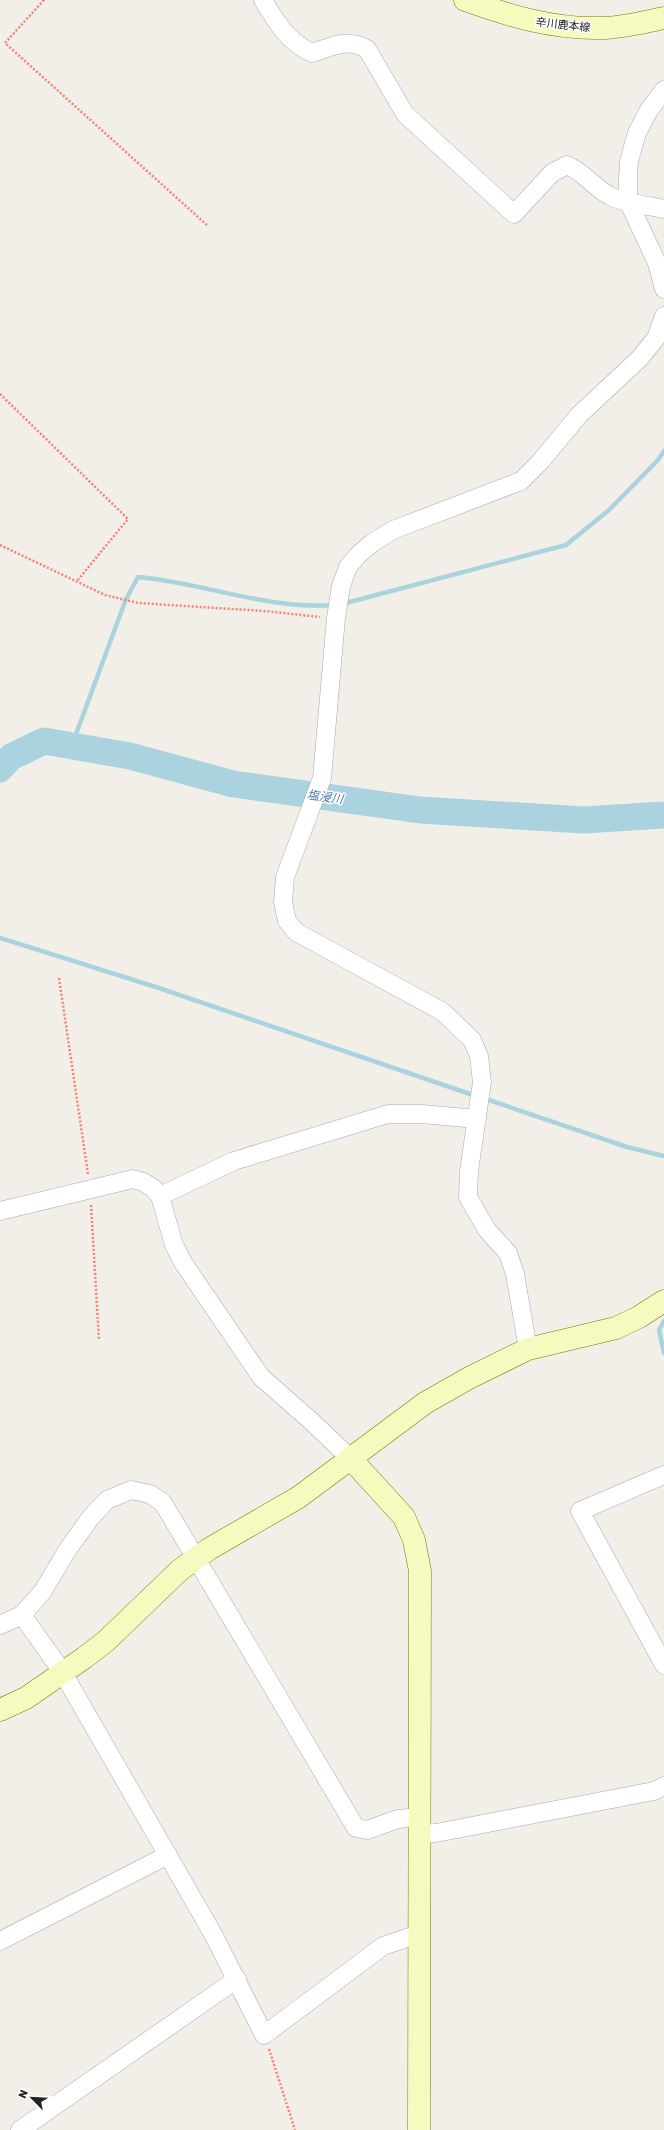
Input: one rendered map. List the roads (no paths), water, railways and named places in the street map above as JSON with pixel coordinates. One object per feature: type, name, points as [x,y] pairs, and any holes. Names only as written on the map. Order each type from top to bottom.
[{"type":"street","points":[[263,0],[280,28],[301,48],[312,53],[342,43],[356,44],[367,49],[405,114],[514,214],[552,173],[567,165],[575,168],[596,186],[613,197],[664,209]]},
{"type":"street","name":"辛川鹿本線","points":[[465,0],[514,17],[541,24],[576,28],[626,26],[664,18]]},
{"type":"street","points":[[664,90],[649,110],[637,133],[629,161],[628,201],[657,264],[664,289]]},
{"type":"street","points":[[528,1349],[516,1274],[508,1254],[488,1230],[468,1197],[469,1172],[482,1082],[479,1056],[472,1040],[443,1012],[296,932],[287,921],[283,902],[285,877],[322,778],[336,618],[341,586],[348,567],[358,555],[393,530],[521,481],[540,462],[579,415],[640,358],[656,338],[664,316]]},
{"type":"street","points":[[160,1196],[234,1161],[388,1114],[422,1114],[477,1120]]},
{"type":"street","points":[[0,1212],[133,1179],[143,1182],[153,1188],[160,1196],[174,1245],[184,1264],[261,1378],[351,1459],[404,1517],[414,1540],[420,1571],[419,2130]]},
{"type":"street","points":[[0,1710],[26,1698],[106,1641],[152,1596],[197,1558],[253,1522],[299,1497],[425,1404],[470,1378],[528,1349],[616,1328],[639,1317],[664,1301]]},
{"type":"street","points":[[664,1475],[580,1511],[664,1665]]},
{"type":"street","points":[[0,1625],[22,1615],[43,1591],[68,1549],[91,1517],[107,1500],[131,1490],[150,1494],[163,1503],[197,1558],[264,1675],[356,1828],[367,1830],[398,1819],[420,1825],[436,1833],[654,1791],[664,1786]]},
{"type":"street","points":[[22,1615],[63,1673],[237,1979],[264,2035],[383,1946],[419,1934]]},
{"type":"street","points":[[0,1941],[168,1856]]},
{"type":"street","points":[[20,2130],[237,1979]]},
{"type":"waterway","points":[[342,604],[566,545],[609,510],[658,460],[664,451]]},
{"type":"waterway","points":[[72,745],[126,599],[138,577],[163,580],[285,604],[335,605]]},
{"type":"waterway","name":"塩浸川","points":[[0,769],[11,757],[44,741],[130,756],[233,784],[420,810],[584,820],[664,815]]},
{"type":"waterway","points":[[0,938],[159,988],[476,1096]]},
{"type":"waterway","points":[[483,1098],[627,1147],[664,1156]]},
{"type":"waterway","points":[[664,1321],[659,1330],[664,1353]]}]
